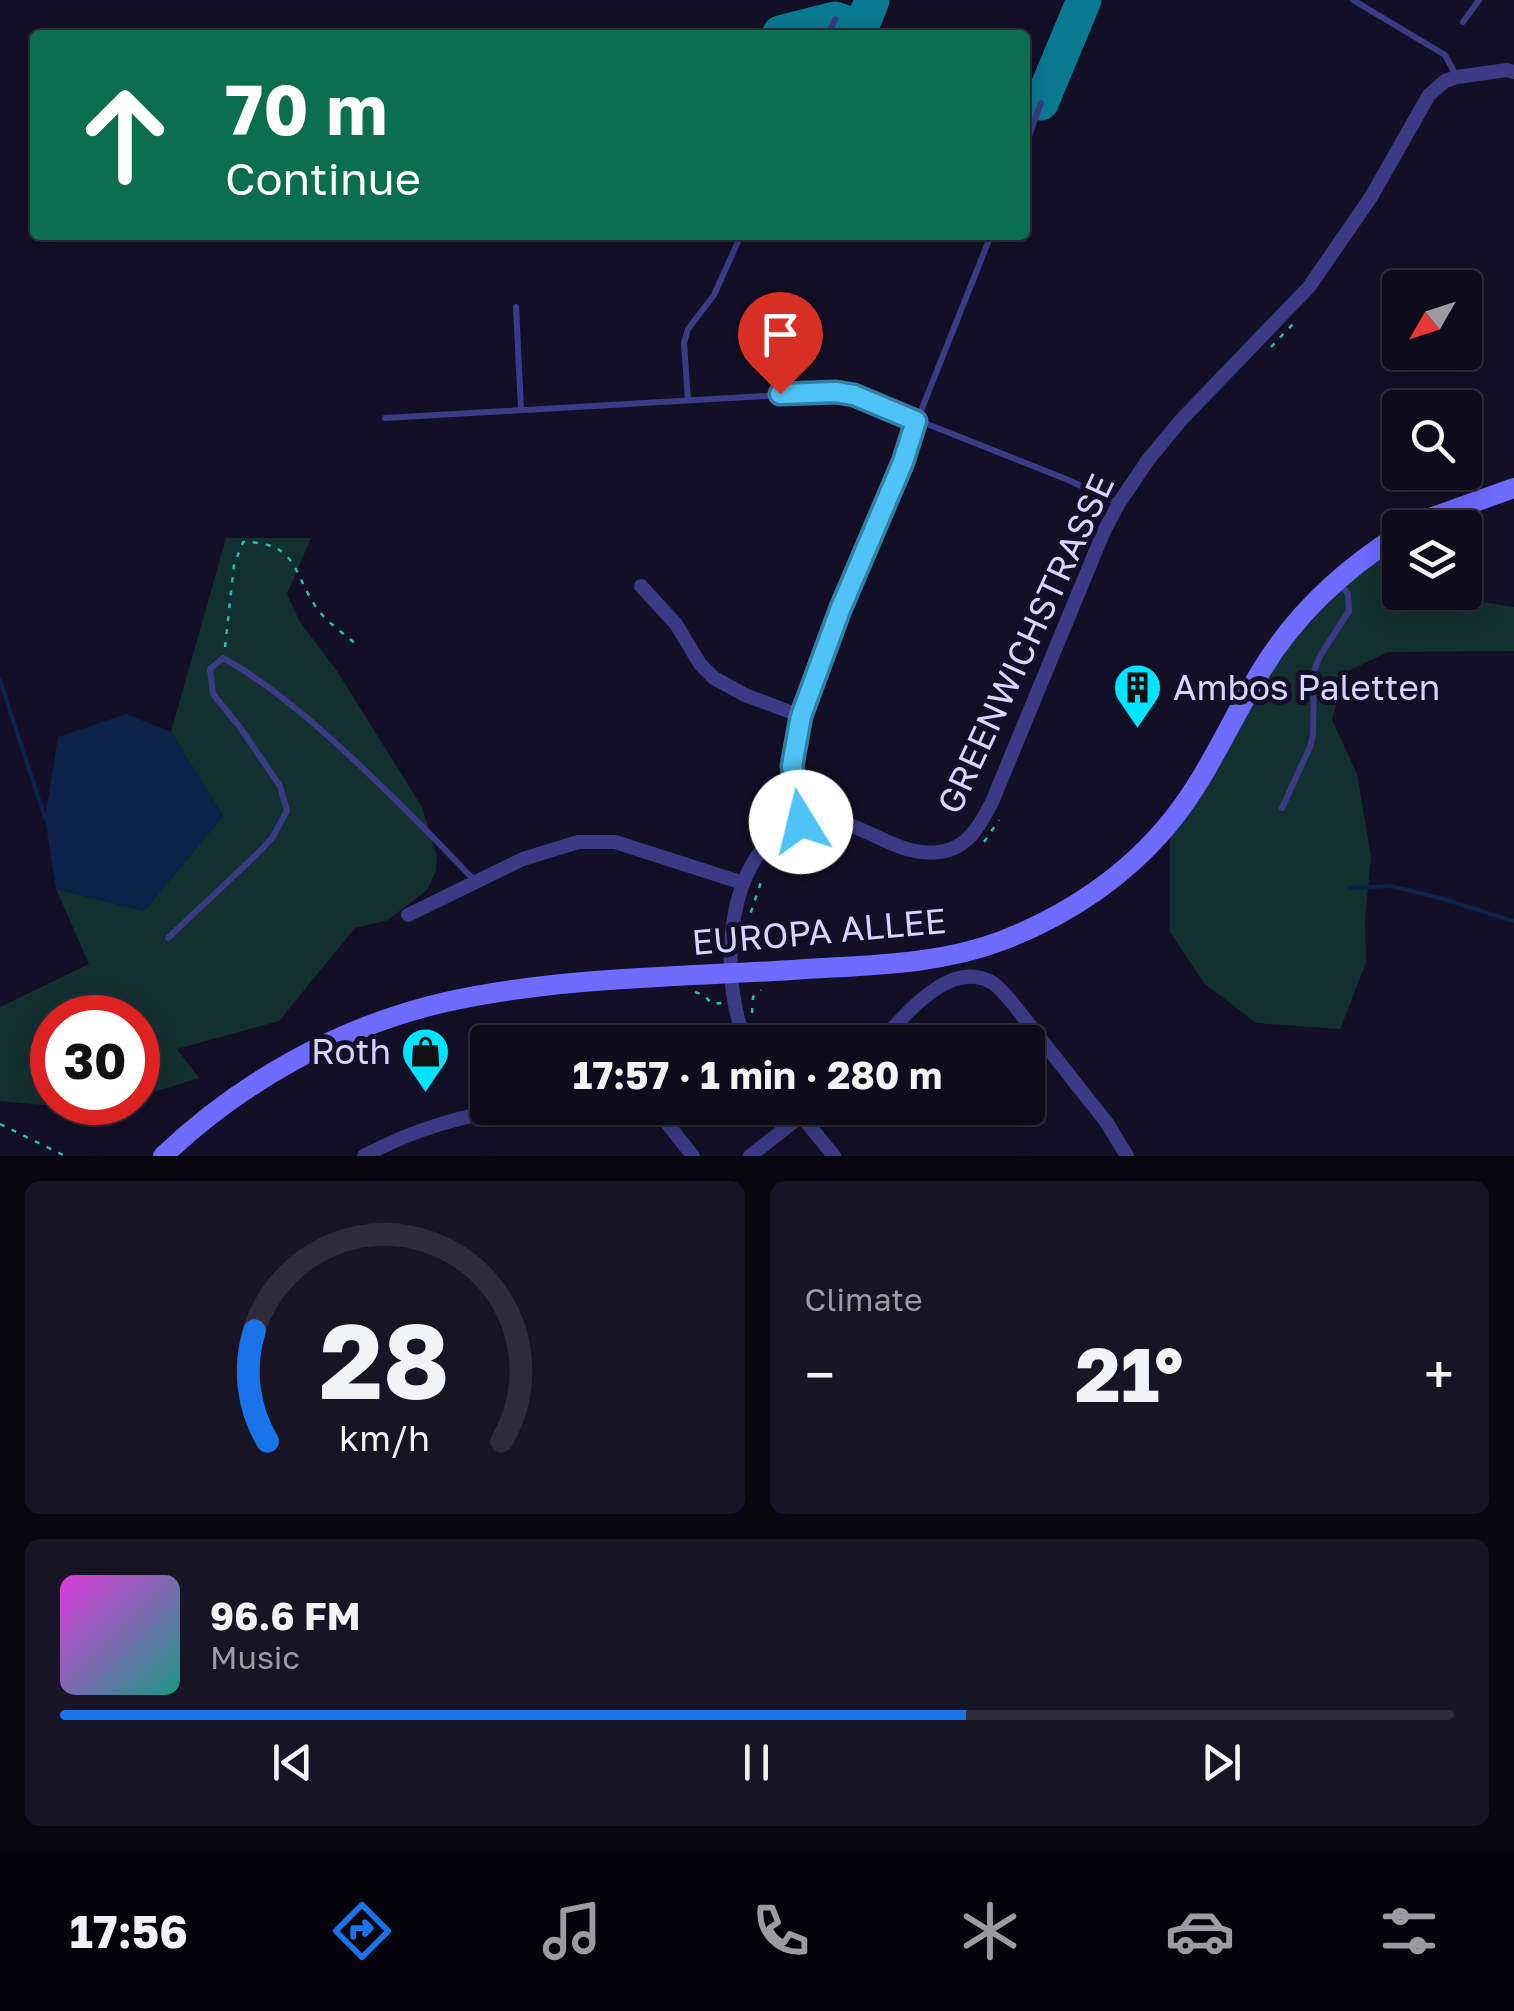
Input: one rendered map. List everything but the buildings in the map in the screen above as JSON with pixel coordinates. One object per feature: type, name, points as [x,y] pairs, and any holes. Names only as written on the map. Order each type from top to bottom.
[{"type":"main road","points":[[1453,510],[1514,488]]},
{"type":"main road","name":"EUROPA ALLEE","points":[[163,1156],[266,1076],[324,1045],[443,1003],[521,989],[611,980],[941,958],[1027,930],[1072,907],[1123,870],[1170,822],[1191,794],[1282,638],[1336,580],[1382,546]]},
{"type":"street","points":[[1456,78],[1512,69]]},
{"type":"street","name":"GREENWICHSTRASSE","points":[[801,822],[821,819],[851,825],[919,852],[936,853],[969,839],[992,802],[1097,547],[1119,503],[1181,420],[1309,286],[1371,198],[1422,105],[1436,88],[1456,78]]},
{"type":"street","points":[[641,586],[676,624],[700,664],[714,678],[801,716]]},
{"type":"street","points":[[738,1025],[732,936],[743,883],[752,862],[771,840],[801,822],[792,766],[801,716],[814,680]]},
{"type":"street","points":[[408,915],[523,859],[578,842],[615,842],[743,883]]},
{"type":"street","points":[[895,1025],[928,994],[963,978],[979,978],[994,984],[1030,1025]]},
{"type":"street","points":[[1045,1045],[1127,1156]]},
{"type":"street","points":[[364,1156],[408,1136],[470,1117]]},
{"type":"street","points":[[668,1125],[693,1156]]},
{"type":"street","points":[[750,1156],[786,1125]]},
{"type":"street","points":[[813,1125],[834,1156]]},
{"type":"lane","points":[[1353,0],[1445,54],[1456,78]]},
{"type":"lane","points":[[1463,22],[1479,0]]},
{"type":"lane","points":[[830,30],[836,18]]},
{"type":"lane","points":[[1030,133],[1042,103]]},
{"type":"lane","points":[[688,400],[684,343],[688,330],[714,295],[739,240]]},
{"type":"lane","points":[[814,680],[989,240]]},
{"type":"lane","points":[[516,307],[521,409]]},
{"type":"lane","points":[[385,418],[836,392],[854,395],[1066,478],[1119,503]]},
{"type":"lane","points":[[1282,808],[1310,746],[1314,671],[1349,611],[1348,594],[1336,580]]},
{"type":"lane","points":[[168,938],[272,838],[287,811],[280,786],[213,694],[210,668],[223,658],[255,676],[327,735],[405,807],[476,882]]},
{"type":"path","points":[[1272,346],[1298,319]]},
{"type":"path","points":[[223,658],[234,565],[243,542],[265,542],[292,560],[317,609],[358,646]]},
{"type":"path","points":[[979,847],[999,821]]},
{"type":"path","points":[[774,858],[786,847],[815,836],[848,839]]},
{"type":"path","points":[[732,936],[751,932],[751,912],[765,869]]},
{"type":"path","points":[[753,1020],[754,997],[768,987]]},
{"type":"path","points":[[688,991],[704,996],[712,1004],[735,1000]]},
{"type":"path","points":[[0,1124],[65,1156]]},
{"type":"green space","points":[[226,538],[311,538],[287,594],[300,622],[337,671],[422,807],[437,856],[436,871],[427,890],[388,920],[355,928],[279,1021],[177,1049],[199,1078],[160,1090],[160,995],[30,995],[30,1104],[0,1101],[0,1007],[89,964],[56,889],[144,911],[223,816],[171,732]]},
{"type":"green space","points":[[1382,550],[1382,610],[1482,610],[1482,602],[1514,607],[1514,651],[1388,652],[1344,673],[1332,720],[1357,774],[1371,856],[1365,920],[1366,963],[1340,1029],[1256,1023],[1204,983],[1170,932],[1170,822],[1283,638]]},
{"type":"water","points":[[126,714],[171,732],[223,816],[144,911],[56,889],[45,818],[58,737]]},
{"type":"waterway","points":[[0,680],[45,818]]},
{"type":"waterway","points":[[1350,888],[1391,886],[1514,921]]},
{"type":"taxiway","points":[[792,30],[835,19],[861,28],[872,0]]},
{"type":"taxiway","points":[[1030,98],[1041,103],[1084,0]]},
{"type":"place","name":"Ambos Paletten","points":[[1138,730]]},
{"type":"place","name":"Roth","points":[[426,1094]]},
{"type":"route","points":[[780,394],[812,391],[854,395],[916,421],[801,716],[792,766],[801,822]]}]
